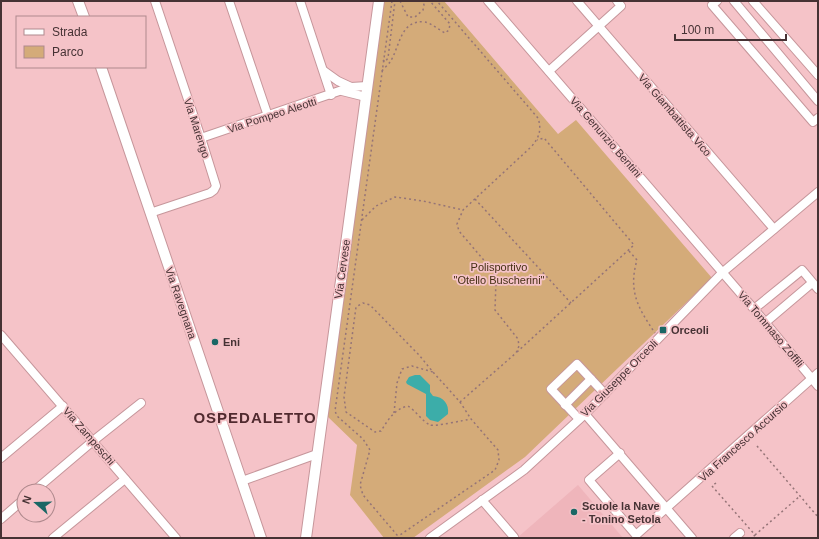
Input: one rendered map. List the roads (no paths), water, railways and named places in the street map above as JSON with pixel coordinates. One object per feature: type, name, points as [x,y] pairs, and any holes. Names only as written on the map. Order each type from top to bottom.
[{"type":"main road","points":[[78,1],[84,16]]},
{"type":"main road","name":"Via Cervese","points":[[306,538],[379,1]]},
{"type":"main road","name":"Via Ravegnana","points":[[101,68],[261,538]]},
{"type":"street","name":"Via Marengo","points":[[150,214],[210,192],[214,190],[216,186],[202,138],[155,1]]},
{"type":"street","points":[[230,1],[268,116]]},
{"type":"street","points":[[300,1],[331,95]]},
{"type":"street","name":"Via Genunzio Bentini","points":[[488,1],[723,272]]},
{"type":"street","name":"Via Giambattista Vico","points":[[577,1],[774,229]]},
{"type":"street","points":[[549,71],[621,6],[616,1]]},
{"type":"street","points":[[717,1],[712,5],[813,122],[818,118]]},
{"type":"street","points":[[734,1],[818,101]]},
{"type":"street","points":[[753,1],[818,75]]},
{"type":"street","points":[[323,70],[338,81],[352,87],[367,86]]},
{"type":"street","name":"Via Pompeo Aleotti","points":[[202,138],[352,87]]},
{"type":"street","points":[[342,91],[366,97]]},
{"type":"street","name":"Via Giuseppe Orceoli","points":[[430,538],[524,470],[605,394],[723,272],[818,192]]},
{"type":"street","points":[[754,309],[802,270],[818,289]]},
{"type":"street","name":"Via Tommaso Zoffili","points":[[723,272],[754,309],[815,376],[818,386]]},
{"type":"street","points":[[766,322],[812,283]]},
{"type":"street","name":"Via Zampeschi","points":[[1,335],[176,538]]},
{"type":"street","points":[[605,394],[577,364],[551,389],[565,405],[582,416],[620,453],[692,538]]},
{"type":"street","name":"Via Francesco Accursio","points":[[620,453],[588,480],[636,535],[815,376]]},
{"type":"street","points":[[565,405],[591,379]]},
{"type":"street","points":[[43,483],[141,403]]},
{"type":"street","points":[[1,458],[63,406]]},
{"type":"street","points":[[242,481],[317,454]]},
{"type":"street","points":[[54,538],[125,479]]},
{"type":"street","points":[[482,500],[514,537]]},
{"type":"street","points":[[1,519],[16,506]]},
{"type":"water","points":[[420,375],[430,385],[430,392],[433,396],[443,399],[447,404],[448,414],[438,422],[430,420],[426,416],[426,394],[407,384],[406,382],[409,377]]},
{"type":"place","name":"Orceoli","points":[[663,330]]},
{"type":"place","name":"Eni","points":[[215,342]]},
{"type":"place","name":"Scuole la Nave - Tonino Setola","points":[[574,512]]},
{"type":"district","name":"OSPEDALETTO","points":[[255,418]]},
{"type":"park label","name":"Polisportivo \"Otello Buscherini\"","points":[[499,273]]}]
